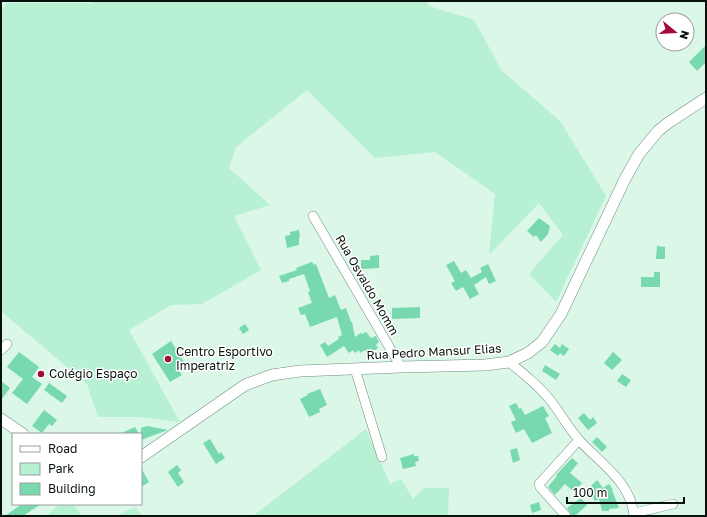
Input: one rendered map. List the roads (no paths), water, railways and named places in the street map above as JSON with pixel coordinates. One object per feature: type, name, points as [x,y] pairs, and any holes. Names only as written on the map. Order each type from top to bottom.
[{"type":"main road","name":"Rua Pedro Mansur Elias","points":[[142,455],[245,385],[272,375],[290,372],[401,367],[485,366],[509,362],[535,348],[542,342],[556,324],[624,179],[639,154],[658,131],[706,98]]},
{"type":"main road","points":[[1,419],[22,433]]},
{"type":"street","name":"Rua Osvaldo Momm","points":[[313,216],[401,367]]},
{"type":"street","points":[[509,362],[525,374],[544,393],[579,440],[619,480],[629,498],[634,515],[673,504]]},
{"type":"street","points":[[355,369],[382,457]]},
{"type":"street","points":[[566,516],[539,484],[579,440]]},
{"type":"place","name":"Centro Esportivo Imperatriz","points":[[168,359]]},
{"type":"place","name":"Colégio Espaço","points":[[41,374]]}]
